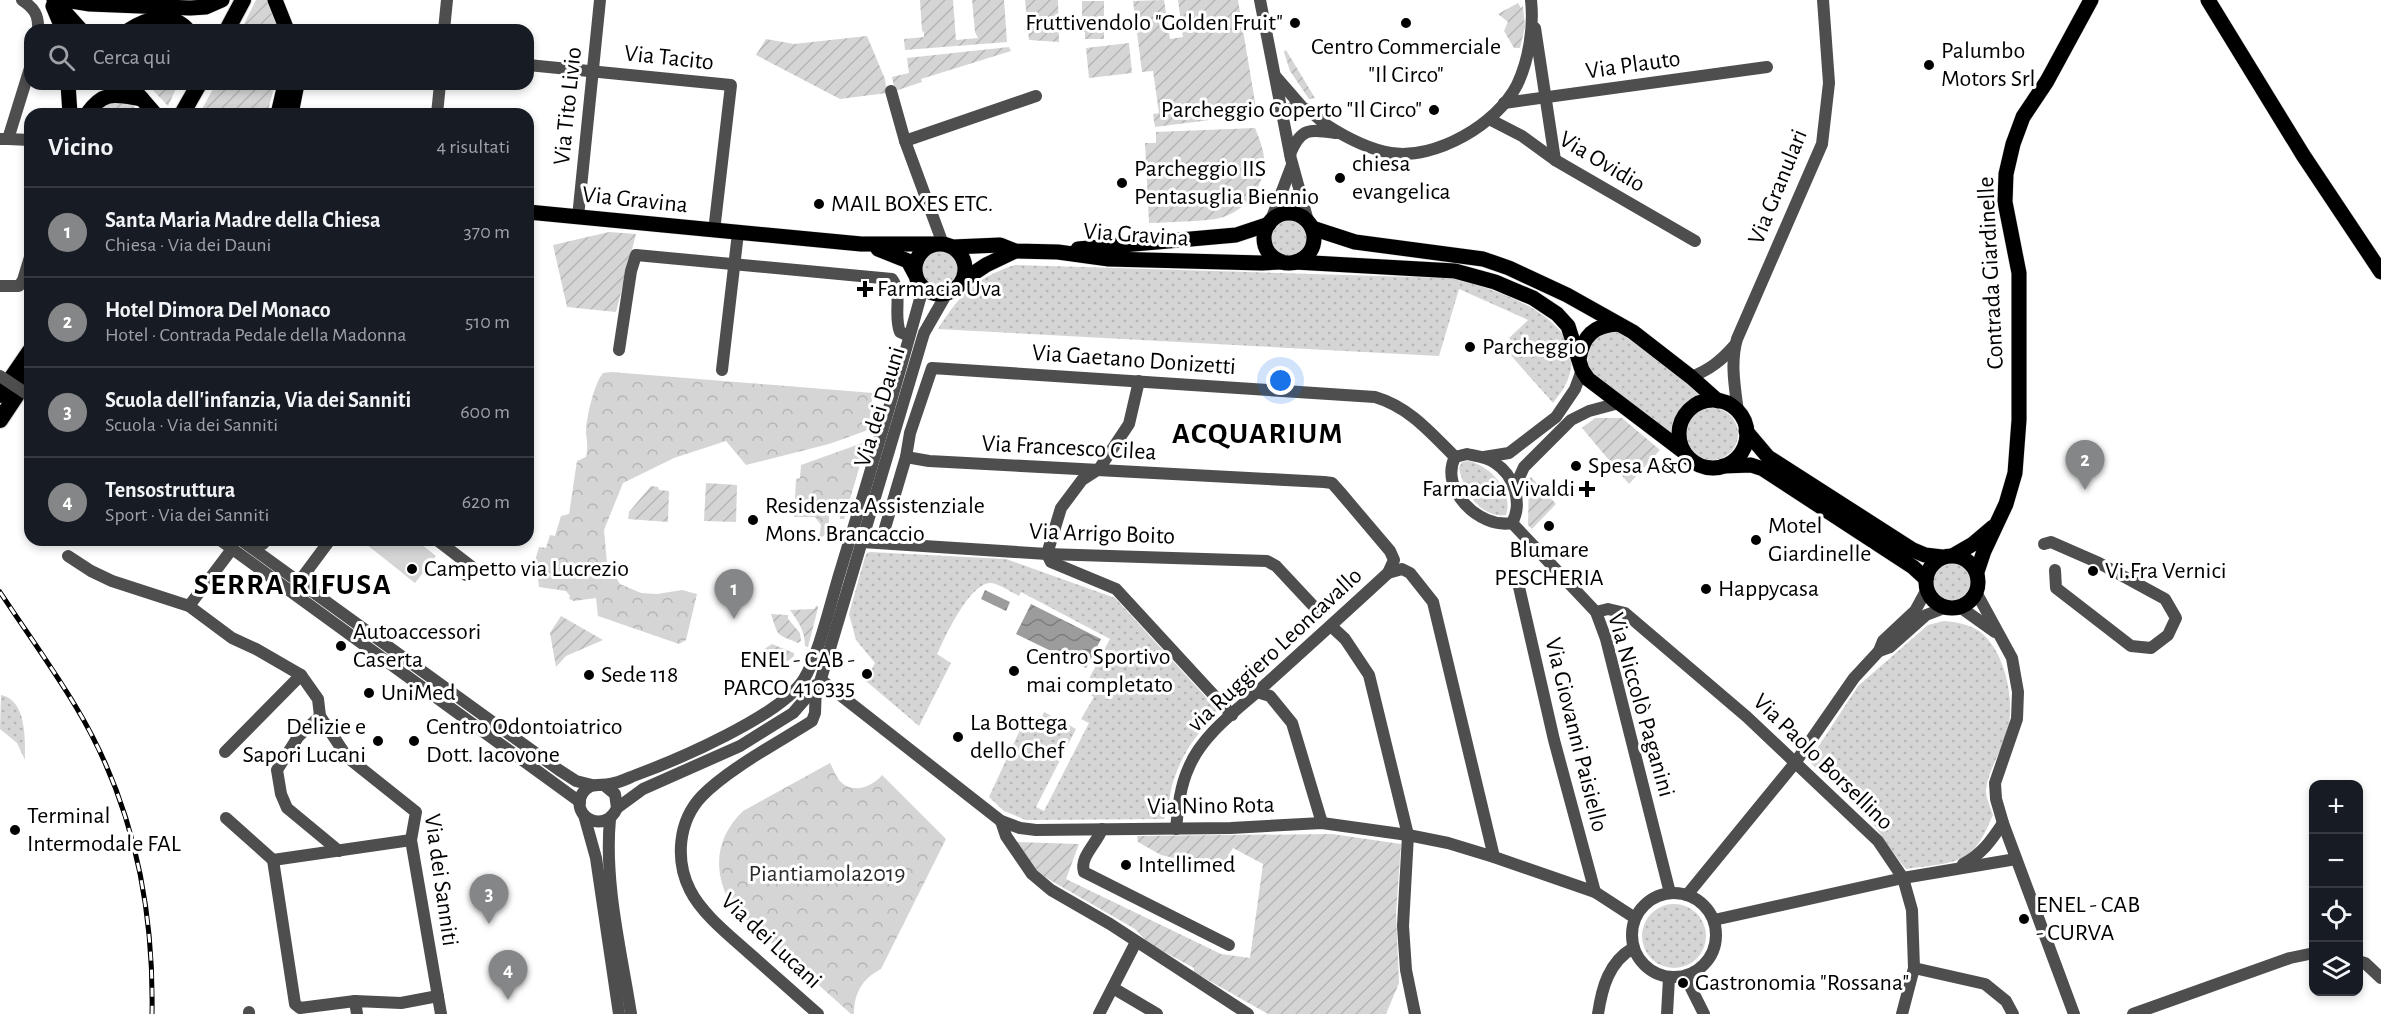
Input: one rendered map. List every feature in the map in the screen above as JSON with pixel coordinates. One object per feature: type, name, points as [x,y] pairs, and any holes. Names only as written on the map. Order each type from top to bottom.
[{"type":"highway","points":[[230,24],[243,0]]},
{"type":"highway","points":[[185,108],[195,90]]},
{"type":"highway","points":[[0,395],[24,360]]},
{"type":"highway","points":[[0,420],[24,384]]},
{"type":"main road","points":[[53,0],[61,24]]},
{"type":"main road","points":[[53,0],[75,24]]},
{"type":"main road","points":[[65,0],[90,4],[190,8],[206,7],[222,0]]},
{"type":"main road","points":[[275,0],[285,24]]},
{"type":"main road","name":"Contrada Giardinelle","points":[[1977,572],[1995,525],[2006,504],[2015,474],[2019,420],[2019,273],[2005,202],[2006,174],[2023,117],[2047,81],[2091,0]]},
{"type":"main road","points":[[2208,0],[2314,173],[2379,266]]},
{"type":"main road","points":[[139,24],[148,19],[161,18],[180,24]]},
{"type":"main road","points":[[68,90],[70,108]]},
{"type":"main road","points":[[134,90],[150,108]]},
{"type":"main road","points":[[184,108],[188,90]]},
{"type":"main road","points":[[279,108],[284,90]]},
{"type":"main road","points":[[292,108],[296,90]]},
{"type":"main road","points":[[91,108],[106,96],[119,94],[142,99]]},
{"type":"main road","name":"Via Gravina","points":[[534,213],[864,244]]},
{"type":"main road","points":[[1310,224],[1314,238],[1313,246],[1303,259],[1288,262],[1269,253],[1266,247],[1265,231],[1270,222],[1282,214],[1291,213],[1300,216],[1310,224],[1355,242],[1483,259],[1566,295],[1633,332],[1718,401]]},
{"type":"main road","name":"Via Gravina","points":[[1058,252],[1236,235],[1270,222]]},
{"type":"main road","points":[[864,244],[1000,245],[1015,251],[1058,252]]},
{"type":"main road","points":[[864,244],[909,261],[923,288],[930,292],[947,293],[986,265],[1015,251]]},
{"type":"main road","points":[[915,273],[915,266],[921,252],[943,245],[959,252],[965,266],[962,281]]},
{"type":"main road","name":"Via Gravina","points":[[1058,252],[1109,259],[1288,262],[1455,271],[1495,282],[1533,298],[1557,314],[1568,326],[1588,379],[1684,452]]},
{"type":"main road","points":[[1581,364],[1581,345],[1587,335],[1597,328],[1618,324]]},
{"type":"main road","points":[[1723,466],[1733,461],[1741,453],[1746,442],[1744,420],[1732,406],[1718,401],[1707,401],[1688,411],[1679,431],[1684,452],[1697,464],[1705,467],[1751,465],[1764,469],[1913,567],[1926,584],[1934,601],[1953,607],[1967,603],[1976,592],[1977,572],[1968,561],[1948,556],[1925,555],[1913,550],[1768,457],[1746,431]]},
{"type":"main road","name":"Contrada Giardinelle","points":[[1948,556],[1973,544],[1995,525]]},
{"type":"main road","points":[[1926,584],[1931,566],[1948,556]]},
{"type":"street","points":[[22,0],[35,10],[39,24]]},
{"type":"street","points":[[445,24],[447,0]]},
{"type":"street","name":"Via Tito Livio","points":[[578,217],[600,0]]},
{"type":"street","points":[[1260,0],[1291,159],[1310,224]]},
{"type":"street","name":"Via Granulari","points":[[1734,346],[1822,144],[1829,83],[1823,0]]},
{"type":"street","points":[[1274,75],[1308,111],[1341,134],[1368,147],[1393,153],[1418,152],[1450,144],[1489,118],[1517,85],[1530,42],[1532,5]]},
{"type":"street","points":[[1532,5],[1556,160]]},
{"type":"street","name":"Via Tacito","points":[[534,66],[731,85],[714,231]]},
{"type":"street","name":"Via Plauto","points":[[1504,103],[1767,67]]},
{"type":"street","points":[[24,84],[4,139],[24,140]]},
{"type":"street","points":[[438,108],[439,90]]},
{"type":"street","points":[[891,91],[905,141],[943,245]]},
{"type":"street","points":[[905,141],[1036,96]]},
{"type":"street","points":[[1281,113],[1292,108],[1308,111]]},
{"type":"street","points":[[1308,111],[1313,123],[1308,131]]},
{"type":"street","name":"Via Ovidio","points":[[1489,118],[1695,241]]},
{"type":"street","points":[[1270,222],[1296,138],[1308,131],[1318,130],[1341,134]]},
{"type":"street","points":[[722,370],[738,233]]},
{"type":"street","points":[[619,350],[631,271],[636,255],[892,279],[897,292],[896,323],[900,332],[909,336]]},
{"type":"street","points":[[0,286],[12,288],[19,286],[24,277]]},
{"type":"street","name":"Via dei Dauni","points":[[613,814],[630,796],[740,746],[793,713],[801,705],[814,678],[862,542],[860,526],[923,288]]},
{"type":"street","name":"Via dei Dauni","points":[[598,785],[611,784],[653,768],[741,729],[814,678],[860,526],[924,333],[947,293]]},
{"type":"street","points":[[1691,377],[1708,370],[1734,346]]},
{"type":"street","points":[[1734,346],[1734,378],[1738,412]]},
{"type":"street","points":[[1483,457],[1509,453],[1556,417],[1575,389],[1581,364]]},
{"type":"street","name":"Via Gaetano Donizetti","points":[[906,457],[910,433],[932,368],[1375,397],[1391,402],[1415,417],[1455,456]]},
{"type":"street","points":[[0,376],[24,392]]},
{"type":"street","points":[[1138,381],[1129,424],[1099,469],[1082,480],[1061,508],[1047,554],[1051,562],[1116,589],[1232,715]]},
{"type":"street","points":[[1516,496],[1509,477],[1495,463],[1483,457],[1467,454],[1455,456],[1450,473],[1453,484],[1464,503],[1474,512],[1496,523],[1512,523],[1516,514],[1518,480],[1524,467],[1571,420],[1588,411],[1619,403]]},
{"type":"street","points":[[885,528],[906,457]]},
{"type":"street","name":"Via Francesco Cilea","points":[[906,457],[929,461],[1332,483],[1393,555],[1394,560],[1388,573]]},
{"type":"street","name":"Via Niccolò Paganini","points":[[1512,523],[1596,612],[1606,639],[1670,893]]},
{"type":"street","name":"Via Arrigo Boito","points":[[862,542],[1047,554],[1267,561],[1276,566],[1319,612]]},
{"type":"street","points":[[2044,544],[2051,542],[2081,555],[2165,599],[2175,618],[2168,635],[2151,648],[2131,646],[2056,588],[2055,570]]},
{"type":"street","points":[[189,606],[234,546]]},
{"type":"street","points":[[239,546],[450,699],[580,802],[605,881],[624,1008]]},
{"type":"street","points":[[295,587],[326,546]]},
{"type":"street","points":[[445,546],[472,567],[466,575]]},
{"type":"street","name":"Via dei Sanniti","points":[[68,556],[112,581],[189,606],[232,638],[301,675],[318,699],[320,717],[347,757],[416,812],[411,840],[441,1014]]},
{"type":"street","points":[[1388,573],[1402,569],[1410,573],[1433,602],[1494,857]]},
{"type":"street","name":"via Ruggiero Leoncavallo","points":[[1176,829],[1178,805],[1189,765],[1203,744],[1388,573]]},
{"type":"street","points":[[1687,895],[1795,763],[1854,678],[1879,651],[1883,641],[1915,611],[1926,584]]},
{"type":"street","name":"Via Giovanni Paisiello","points":[[1519,587],[1554,740],[1594,892]]},
{"type":"street","points":[[1976,592],[2012,658],[2018,692],[2017,719],[1995,783],[1996,798],[2003,823],[2074,1014]]},
{"type":"street","points":[[1879,651],[1890,647],[1926,615],[1953,607],[1997,634]]},
{"type":"street","name":"Via Paolo Borsellino","points":[[1596,612],[1608,609],[1625,613],[1747,717],[1878,841],[1903,878],[1912,910],[1914,968],[1902,1014]]},
{"type":"street","points":[[1976,620],[1990,618]]},
{"type":"street","points":[[1330,626],[1345,639],[1369,675],[1408,835],[1403,926],[1406,970],[1415,1014]]},
{"type":"street","points":[[225,752],[301,675]]},
{"type":"street","points":[[814,678],[815,713]]},
{"type":"street","name":"Via Nino Rota","points":[[814,678],[1001,821],[1020,828],[1036,830],[1176,829],[1322,823],[1408,835],[1448,843],[1494,857],[1594,892],[1635,918]]},
{"type":"street","points":[[1257,692],[1270,696],[1292,723],[1322,823]]},
{"type":"street","points":[[450,699],[576,781],[598,785],[615,794],[605,881]]},
{"type":"street","points":[[801,705],[811,706],[815,713]]},
{"type":"street","name":"Via dei Lucani","points":[[815,713],[812,721],[719,780],[700,797],[686,822],[679,847],[682,866],[690,890],[718,925],[818,1014]]},
{"type":"street","points":[[320,717],[298,737],[277,770],[281,794],[287,808],[339,850]]},
{"type":"street","points":[[653,768],[659,781]]},
{"type":"street","points":[[580,802],[584,792],[598,785]]},
{"type":"street","points":[[584,815],[599,822],[613,814]]},
{"type":"street","points":[[226,818],[273,860],[295,1004],[300,1008],[354,1001],[401,1008],[438,996]]},
{"type":"street","points":[[1001,821],[1006,836],[1032,874],[1051,890],[1110,924],[1248,1014]]},
{"type":"street","points":[[1954,869],[1978,856],[1991,842],[2003,823]]},
{"type":"street","points":[[1102,829],[1100,836],[1085,858],[1082,867],[1084,872],[1229,945]]},
{"type":"street","points":[[273,860],[411,840]]},
{"type":"street","points":[[1714,920],[1903,878],[2016,859]]},
{"type":"street","points":[[1670,893],[1687,895],[1707,909],[1714,920],[1716,931],[1712,954],[1696,972],[1669,978],[1660,976],[1643,965],[1633,948],[1631,938],[1635,918],[1644,905],[1656,897],[1670,893]]},
{"type":"street","points":[[1099,1014],[1136,942]]},
{"type":"street","points":[[1598,1014],[1606,981],[1615,961],[1633,948]]},
{"type":"street","points":[[2133,1014],[2290,958],[2309,954]]},
{"type":"street","points":[[2363,962],[2381,978]]},
{"type":"street","points":[[1914,968],[1985,984],[2006,1000],[2013,1014]]},
{"type":"street","points":[[1685,976],[1704,1014]]},
{"type":"street","points":[[1667,1014],[1669,978]]},
{"type":"street","points":[[1113,988],[1157,1014]]},
{"type":"street","points":[[354,1001],[357,1014]]},
{"type":"green space","points":[[256,0],[271,0],[280,24],[244,24]]},
{"type":"green space","points":[[920,0],[953,0],[956,40],[978,38],[975,32],[972,0],[1004,0],[1007,42],[905,50],[904,39],[924,37]]},
{"type":"green space","points":[[1025,0],[1058,0],[1059,42],[1029,40]]},
{"type":"green space","points":[[1164,0],[1170,39],[1183,37],[1178,0],[1238,0],[1257,114],[1155,127],[1153,114],[1159,113],[1153,71],[1142,72],[1133,1]]},
{"type":"green space","points":[[1082,1],[1104,1],[1104,39],[1085,39],[1085,32],[1082,32]]},
{"type":"green space","points":[[1518,3],[1521,8],[1523,6],[1525,27],[1520,48],[1514,48],[1504,31],[1508,22],[1498,14]]},
{"type":"green space","points":[[867,36],[885,79],[887,93],[840,99],[756,55],[766,39],[794,44]]},
{"type":"green space","points":[[1129,43],[1132,73],[1089,78],[1086,48]]},
{"type":"green space","points":[[1009,47],[1011,51],[921,79],[922,82],[895,91],[892,77],[909,73],[907,58]]},
{"type":"green space","points":[[1286,50],[1315,98],[1309,99],[1290,71],[1284,52]]},
{"type":"green space","points":[[153,90],[175,90],[168,106]]},
{"type":"green space","points":[[213,90],[273,90],[269,108],[202,108]]},
{"type":"green space","points":[[107,101],[127,101],[136,108],[98,108]]},
{"type":"green space","points":[[1255,128],[1261,143],[1264,169],[1258,186],[1247,202],[1233,213],[1215,219],[1149,223],[1145,143],[1156,143],[1156,132]]},
{"type":"green space","points":[[1289,220],[1302,225],[1307,238],[1302,251],[1289,256],[1276,251],[1271,238],[1276,225]]},
{"type":"green space","points":[[609,232],[636,234],[616,312],[567,307],[553,245]]},
{"type":"green space","points":[[940,249],[948,250],[954,255],[959,261],[959,277],[954,283],[948,288],[940,289],[932,288],[926,283],[921,277],[920,269],[921,261],[926,255],[932,250]]},
{"type":"green space","points":[[1015,265],[1449,278],[1489,289],[1511,298],[1533,309],[1552,323],[1565,339],[1571,358],[1568,379],[1553,403],[1508,352],[1515,344],[1509,338],[1528,320],[1459,289],[1439,356],[938,329],[954,306],[970,289],[990,275]]},
{"type":"green space","points":[[1615,330],[1628,336],[1705,396],[1691,403],[1678,417],[1674,439],[1591,375],[1587,348],[1601,333]]},
{"type":"green space","points":[[603,373],[873,393],[868,430],[829,444],[746,465],[726,441],[674,458],[623,483],[604,530],[607,563],[620,584],[641,593],[657,594],[682,590],[697,594],[686,640],[679,644],[598,616],[596,598],[574,601],[569,599],[570,596],[566,591],[539,587],[538,578],[532,571],[539,547],[546,548],[550,535],[555,536],[561,516],[569,514],[577,461],[586,457],[586,427],[594,393]]},
{"type":"green space","points":[[1707,408],[1717,408],[1726,412],[1734,420],[1738,434],[1734,448],[1726,456],[1717,460],[1707,460],[1698,456],[1690,448],[1686,439],[1686,429],[1690,420],[1698,412]]},
{"type":"green space","points":[[1595,418],[1622,418],[1660,450],[1629,484],[1582,428]]},
{"type":"green space","points":[[865,442],[844,519],[840,519],[840,512],[829,513],[829,532],[819,539],[821,525],[815,517],[794,517],[796,479],[800,478],[801,465]]},
{"type":"green space","points":[[1468,461],[1484,468],[1498,481],[1507,497],[1506,515],[1488,512],[1474,501],[1464,485],[1459,468],[1462,462]]},
{"type":"green space","points":[[1531,477],[1556,504],[1532,529],[1528,525],[1529,479]]},
{"type":"green space","points":[[706,483],[737,485],[736,522],[704,521]]},
{"type":"green space","points":[[651,486],[669,491],[668,522],[628,519],[629,512]]},
{"type":"green space","name":"Campetto via Lucrezio","points":[[369,546],[424,546],[436,556],[415,583]]},
{"type":"green space","points":[[870,552],[1006,559],[1115,598],[1215,707],[1217,715],[1196,737],[1185,754],[1173,782],[1164,819],[1026,820],[1004,811],[989,797],[1020,730],[1020,725],[1023,721],[1037,729],[1044,712],[1076,729],[1036,807],[1044,811],[1089,723],[1081,719],[1094,697],[1083,690],[1110,639],[1021,592],[1019,596],[992,583],[981,586],[965,602],[937,654],[951,663],[919,726],[866,681],[872,675],[870,672],[875,663],[856,640],[849,614],[865,557]]},
{"type":"green space","points":[[1952,561],[1967,567],[1973,582],[1967,597],[1952,603],[1937,597],[1931,582],[1937,567]]},
{"type":"green space","points":[[817,605],[808,647],[805,646],[802,631],[790,610],[814,609]]},
{"type":"green space","points":[[771,614],[788,615],[788,619],[800,633],[801,641],[798,643],[779,634]]},
{"type":"green space","points":[[561,616],[603,640],[566,656],[556,667],[550,633]]},
{"type":"green space","points":[[1944,621],[1975,629],[1988,639],[2006,676],[2010,716],[2006,736],[1986,789],[1993,815],[1979,842],[1972,852],[1954,861],[1906,869],[1864,813],[1809,761],[1858,686],[1928,625]]},
{"type":"green space","points":[[772,644],[794,653],[794,656],[788,661],[762,663],[755,655]]},
{"type":"green space","points":[[1,695],[16,704],[20,712],[23,722],[25,760],[17,743],[0,729]]},
{"type":"green space","name":"Piantiamola2019","points":[[830,763],[839,780],[850,787],[862,788],[873,783],[882,775],[946,839],[881,969],[860,987],[854,1014],[851,1014],[733,908],[726,896],[719,870],[721,846],[733,822],[743,811]]},
{"type":"green space","points":[[1332,834],[1401,844],[1396,913],[1399,983],[1386,1014],[1268,1014],[1194,972],[1194,968],[1148,943],[1135,929],[1038,873],[1016,842],[1079,844],[1066,879],[1221,954],[1250,958],[1263,864],[1233,848],[1220,869],[1161,855],[1138,842],[1137,836]]},
{"type":"green space","points":[[1674,904],[1697,913],[1706,936],[1697,959],[1674,968],[1651,959],[1642,936],[1651,913]]},
{"type":"water","points":[[985,590],[1010,602],[1006,611],[981,599]]},
{"type":"water","points":[[1031,604],[1101,639],[1086,668],[1016,634]]},
{"type":"railway","points":[[0,592],[76,707],[112,779],[136,855],[144,894],[152,974],[152,1014]]},
{"type":"place","name":"Fruttivendolo \"Golden Fruit\"","points":[[1295,23]]},
{"type":"place","name":"Centro Commerciale \"Il Circo\"","points":[[1406,23]]},
{"type":"place","name":"Palumbo Motors Srl","points":[[1929,65]]},
{"type":"place","name":"Parcheggio Coperto \"Il Circo\"","points":[[1434,110]]},
{"type":"place","name":"chiesa evangelica","points":[[1340,178]]},
{"type":"place","name":"Parcheggio IIS Pentasuglia Biennio","points":[[1122,183]]},
{"type":"place","name":"MAIL BOXES ETC.","points":[[819,204]]},
{"type":"place","name":"Farmacia Uva","points":[[865,289]]},
{"type":"place","name":"Parcheggio","points":[[1470,347]]},
{"type":"place","name":"Spesa A&O","points":[[1576,466]]},
{"type":"place","name":"Farmacia Vivaldi","points":[[1587,489]]},
{"type":"place","name":"Hotel Dimora Del Monaco","points":[[2085,490]]},
{"type":"place","name":"Residenza Assistenziale Mons. Brancaccio","points":[[753,520]]},
{"type":"place","name":"Blumare PESCHERIA","points":[[1549,526]]},
{"type":"place","name":"Motel Giardinelle","points":[[1756,540]]},
{"type":"place","name":"Campetto via Lucrezio","points":[[412,569]]},
{"type":"place","name":"Vi.Fra Vernici","points":[[2093,571]]},
{"type":"place","name":"Happycasa","points":[[1706,589]]},
{"type":"place","name":"Santa Maria Madre della Chiesa","points":[[734,619]]},
{"type":"place","name":"Autoaccessori Caserta","points":[[341,646]]},
{"type":"place","name":"Centro Sportivo mai completato","points":[[1014,671]]},
{"type":"place","name":"ENEL - CAB - PARCO 410335","points":[[867,674]]},
{"type":"place","name":"Sede 118","points":[[589,675]]},
{"type":"place","name":"UniMed","points":[[369,693]]},
{"type":"place","name":"La Bottega dello Chef","points":[[958,737]]},
{"type":"place","name":"Delizie e Sapori Lucani","points":[[378,741]]},
{"type":"place","name":"Centro Odontoiatrico Dott. Iacovone","points":[[414,741]]},
{"type":"place","name":"Terminal Intermodale FAL","points":[[15,830]]},
{"type":"place","name":"Intellimed","points":[[1126,865]]},
{"type":"place","name":"ENEL - CAB - CURVA","points":[[2024,919]]},
{"type":"place","name":"Scuola dell'infanzia, Via dei Sanniti","points":[[489,924]]},
{"type":"place","name":"Gastronomia \"Rossana\"","points":[[1683,983]]},
{"type":"place","name":"Tensostruttura","points":[[508,1000]]},
{"type":"district","name":"ACQUARIUM","points":[[1258,434]]},
{"type":"district","name":"SERRA RIFUSA","points":[[293,585]]}]
